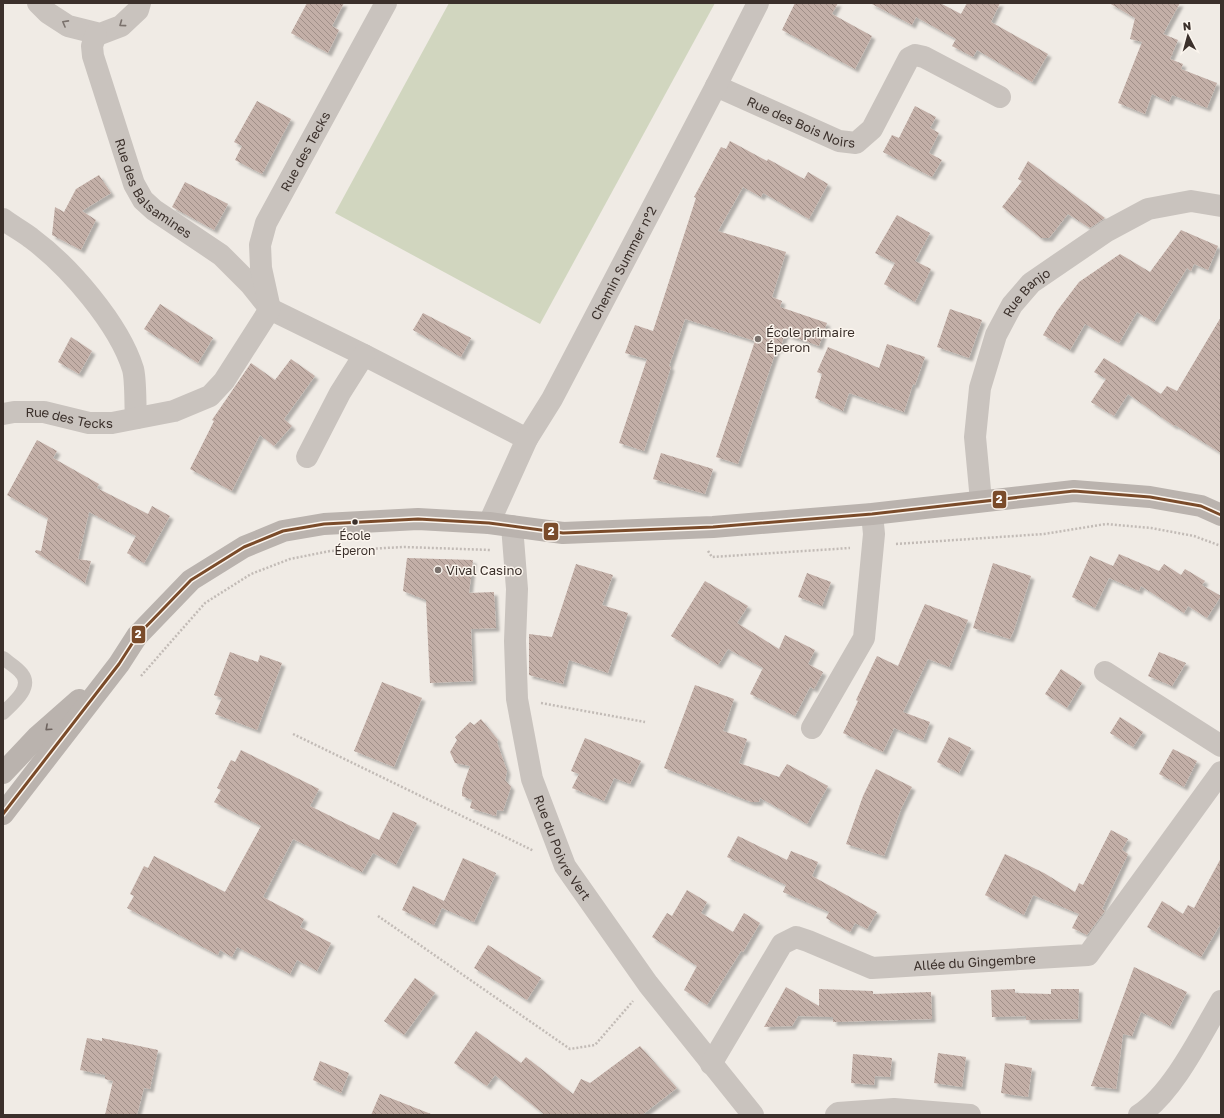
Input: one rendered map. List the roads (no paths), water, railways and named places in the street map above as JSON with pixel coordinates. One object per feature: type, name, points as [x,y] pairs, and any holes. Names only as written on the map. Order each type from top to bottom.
[{"type":"main road","points":[[3,814],[119,664],[137,636],[191,580],[244,547],[283,531],[324,524],[418,519],[503,525],[563,533],[691,528],[814,520],[1074,491],[1150,497],[1201,506],[1221,515]]},
{"type":"main road","points":[[3,773],[37,737],[119,664]]},
{"type":"street","points":[[38,3],[48,13],[68,26],[96,34],[100,34],[121,26],[138,10],[140,3]]},
{"type":"street","name":"Rue des Tecks","points":[[3,414],[14,412],[44,412],[89,423],[112,423],[174,410],[210,396],[224,381],[270,309],[261,268],[260,245],[266,223],[386,3]]},
{"type":"street","name":"Chemin Summer n°2","points":[[503,525],[527,439],[552,399],[758,3]]},
{"type":"street","name":"Rue des Balsamines","points":[[96,34],[92,46],[93,56],[134,184],[143,200],[154,210],[221,255],[250,284],[270,309]]},
{"type":"street","name":"Rue des Bois Noirs","points":[[716,86],[839,141],[856,143],[872,129],[909,58],[915,55],[924,57],[1000,97]]},
{"type":"street","name":"Rue Banjo","points":[[981,501],[975,437],[980,388],[996,335],[1012,305],[1031,283],[1107,231],[1148,208],[1191,201],[1221,206]]},
{"type":"street","points":[[3,220],[31,238],[54,257],[95,302],[118,336],[133,370],[136,418]]},
{"type":"street","points":[[270,309],[364,355],[527,439]]},
{"type":"street","points":[[307,458],[340,393],[364,355]]},
{"type":"street","points":[[812,728],[864,638],[874,534],[872,514]]},
{"type":"street","name":"Rue du Poivre Vert","points":[[503,525],[517,589],[515,641],[517,699],[532,779],[566,866],[648,984],[753,1115]]},
{"type":"street","points":[[1105,672],[1221,746]]},
{"type":"street","name":"Allée du Gingembre","points":[[711,1064],[782,944],[796,938],[808,941],[872,968],[1088,955],[1221,772]]},
{"type":"street","points":[[1139,1115],[1150,1108],[1178,1074],[1221,1001]]},
{"type":"street","points":[[836,1115],[838,1113],[894,1109],[970,1115]]},
{"type":"lane","points":[[3,658],[23,675],[25,683],[22,693],[3,713]]},
{"type":"place","name":"École primaire Éperon","points":[[758,339]]},
{"type":"place","name":"École Éperon","points":[[355,522]]},
{"type":"place","name":"Vival Casino","points":[[438,570]]}]
